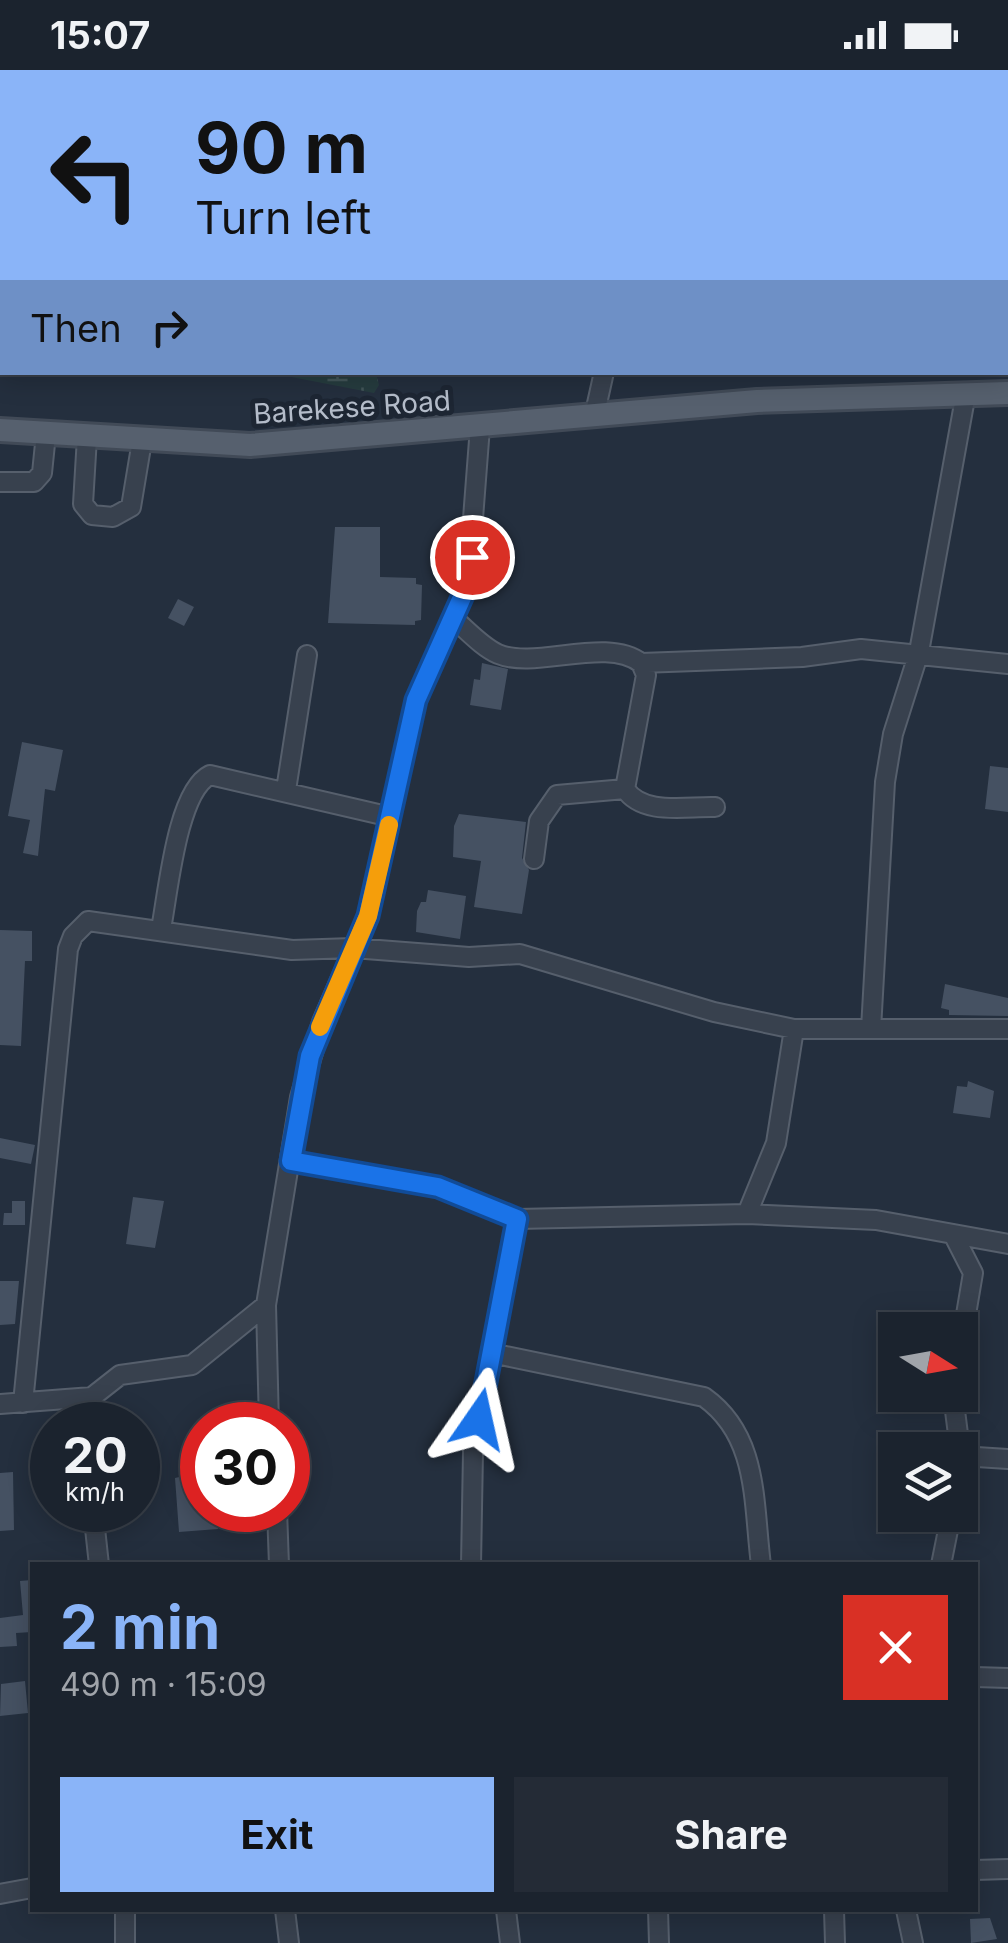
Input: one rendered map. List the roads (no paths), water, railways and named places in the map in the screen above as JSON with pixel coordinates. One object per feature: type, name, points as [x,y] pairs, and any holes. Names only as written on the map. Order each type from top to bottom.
[{"type":"main road","name":"Barekese Road","points":[[0,430],[142,442],[250,445],[757,400],[1008,393]]},
{"type":"street","points":[[594,417],[603,375]]},
{"type":"street","points":[[871,1029],[884,782],[893,734],[919,652],[966,393]]},
{"type":"street","points":[[268,1402],[266,1305],[310,1056],[368,916],[416,700],[468,584],[480,427]]},
{"type":"street","points":[[0,482],[34,482],[42,473],[46,434]]},
{"type":"street","points":[[87,436],[83,504],[92,515],[125,514],[131,507],[142,442]]},
{"type":"street","points":[[454,619],[502,656],[598,654],[629,656],[640,663],[646,675],[626,789]]},
{"type":"street","points":[[640,663],[802,657],[862,649],[1008,664]]},
{"type":"street","points":[[286,790],[307,656]]},
{"type":"street","points":[[161,929],[181,824],[198,784],[219,774],[391,817]]},
{"type":"street","points":[[626,789],[639,803],[651,806],[715,807]]},
{"type":"street","points":[[534,859],[539,821],[557,794],[626,789]]},
{"type":"street","points":[[23,1403],[68,949],[73,936],[88,922],[292,950],[353,948],[469,957],[520,954],[714,1012],[794,1029],[1008,1029]]},
{"type":"street","points":[[747,1214],[776,1142],[794,1029]]},
{"type":"street","points":[[291,1161],[438,1187],[517,1219],[747,1214],[876,1220],[1008,1244]]},
{"type":"street","points":[[471,1562],[473,1452],[517,1219]]},
{"type":"street","points":[[953,1234],[973,1273],[966,1312]]},
{"type":"street","points":[[0,1404],[92,1397],[120,1375],[192,1366],[266,1305]]},
{"type":"street","points":[[492,1353],[704,1396],[728,1414],[740,1433],[747,1463],[761,1562]]},
{"type":"street","points":[[92,1397],[92,1402]]},
{"type":"street","points":[[978,1455],[1008,1459]]},
{"type":"street","points":[[96,1532],[100,1562]]},
{"type":"street","points":[[278,1532],[279,1562]]},
{"type":"street","points":[[942,1562],[948,1532]]},
{"type":"street","points":[[978,1677],[1008,1678]]},
{"type":"street","points":[[978,1870],[1008,1869]]},
{"type":"street","points":[[0,1894],[30,1888]]},
{"type":"street","points":[[125,1912],[125,1943]]},
{"type":"street","points":[[285,1912],[290,1943]]},
{"type":"street","points":[[506,1912],[510,1943]]},
{"type":"street","points":[[658,1912],[659,1943]]},
{"type":"street","points":[[834,1912],[835,1943]]},
{"type":"street","points":[[906,1912],[913,1943]]}]
